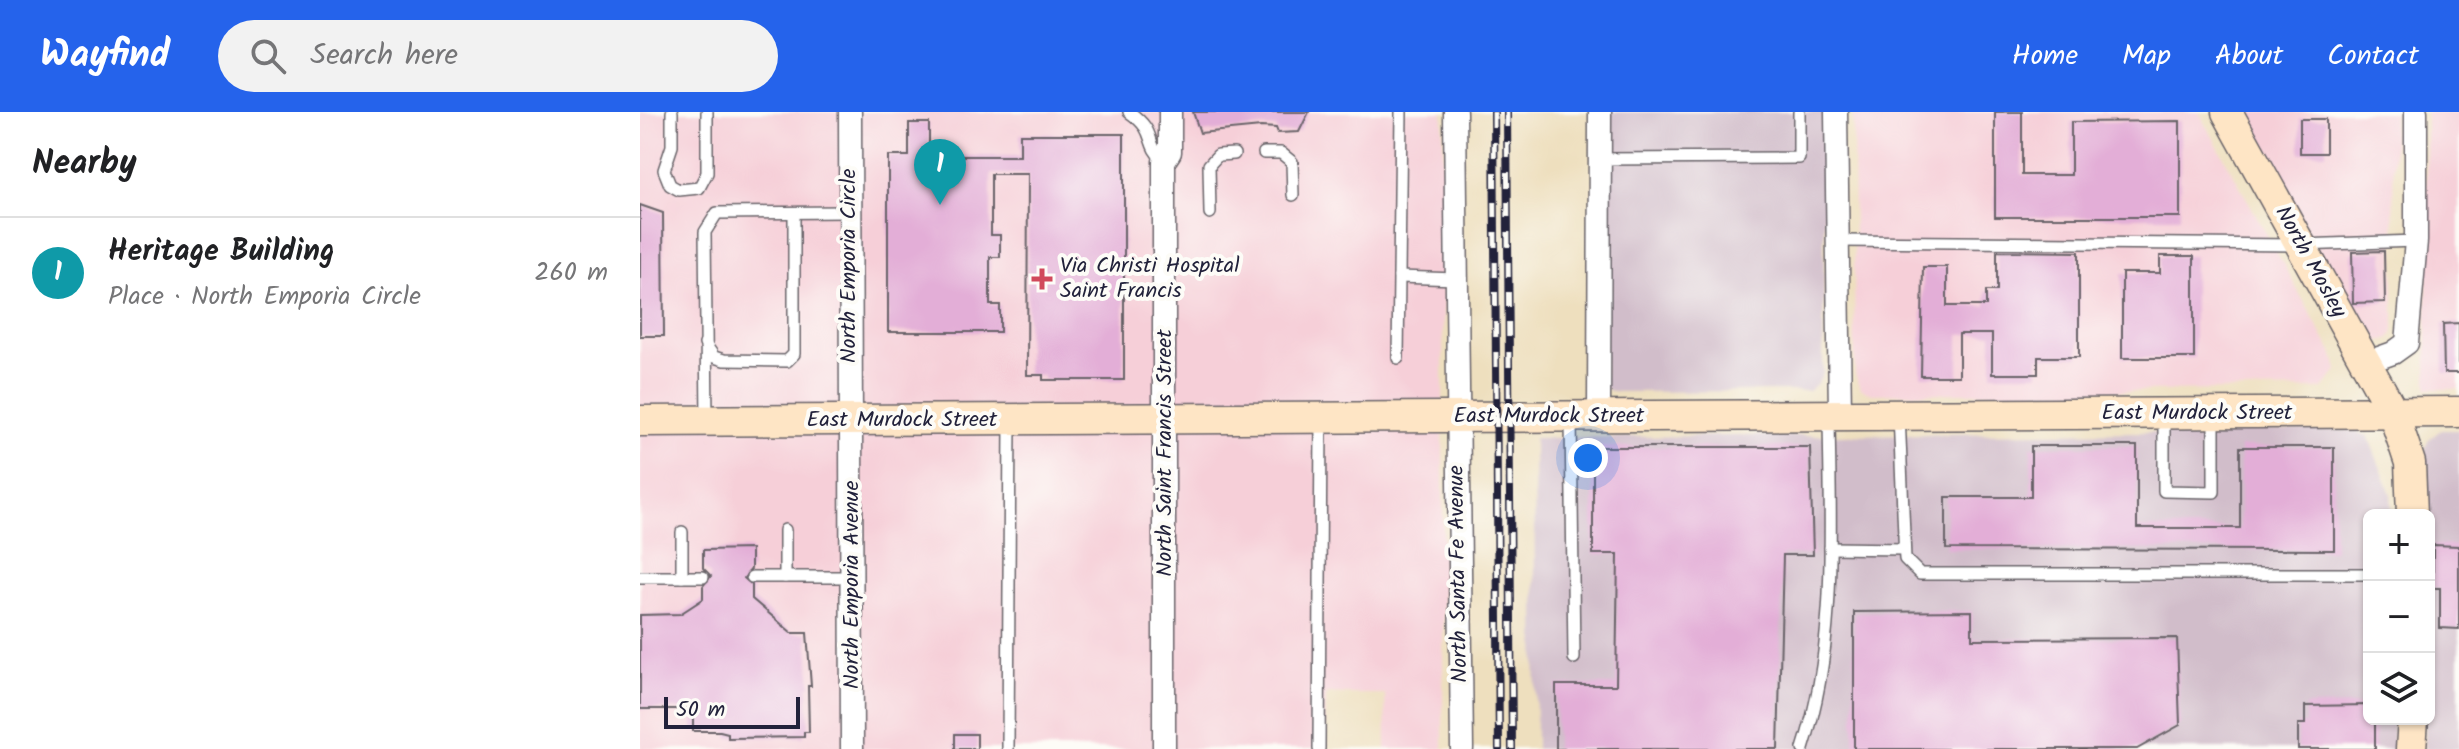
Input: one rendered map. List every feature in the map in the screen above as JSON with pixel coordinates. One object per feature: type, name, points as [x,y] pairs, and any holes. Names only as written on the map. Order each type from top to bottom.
[{"type":"street","name":"North Emporia Circle","points":[[850,112],[851,420]]},
{"type":"street","name":"North Saint Francis Street","points":[[1164,749],[1164,161],[1170,152],[1170,112]]},
{"type":"street","name":"North Santa Fe Avenue","points":[[1455,112],[1462,749]]},
{"type":"street","points":[[1585,416],[1600,112]]},
{"type":"street","points":[[1835,414],[1840,241],[1836,112]]},
{"type":"street","name":"North Mosley","points":[[2227,112],[2393,412],[2410,463],[2412,509]]},
{"type":"street","points":[[2365,363],[2393,353],[2407,343],[2416,241],[2416,112]]},
{"type":"street","name":"East Murdock Street","points":[[640,421],[2459,412]]},
{"type":"street","name":"North Emporia Avenue","points":[[851,420],[852,749]]},
{"type":"street","points":[[2411,749],[2413,725]]},
{"type":"lane","points":[[672,112],[672,146],[664,170],[670,185],[690,191],[699,188],[707,173],[707,112]]},
{"type":"lane","points":[[1129,112],[1146,125],[1154,152],[1164,161]]},
{"type":"lane","points":[[1398,358],[1401,112]]},
{"type":"lane","points":[[1600,159],[1799,158],[1799,112]]},
{"type":"lane","points":[[1264,153],[1281,153],[1292,162],[1293,195]]},
{"type":"lane","points":[[1210,213],[1209,165],[1218,155],[1234,154]]},
{"type":"lane","points":[[707,421],[705,232],[710,220],[717,213],[849,212]]},
{"type":"lane","points":[[705,344],[714,357],[724,360],[787,361],[794,354],[794,213]]},
{"type":"lane","points":[[1840,241],[2300,245],[2416,241]]},
{"type":"lane","points":[[1399,277],[1456,279]]},
{"type":"lane","points":[[2164,413],[2164,491],[2214,492],[2214,413]]},
{"type":"lane","points":[[1803,749],[1824,656],[1835,414]]},
{"type":"lane","points":[[1899,414],[1904,549],[1910,567],[1920,574],[2363,574]]},
{"type":"lane","points":[[1574,658],[1585,416]]},
{"type":"lane","points":[[1319,749],[1321,418]]},
{"type":"lane","points":[[1008,749],[1010,420]]},
{"type":"lane","points":[[785,530],[785,577]]},
{"type":"lane","points":[[682,532],[682,577]]},
{"type":"lane","points":[[1830,548],[1904,549]]},
{"type":"lane","points":[[640,577],[703,577]]},
{"type":"lane","points":[[752,577],[852,577]]},
{"type":"shaded area","name":"Via Christi Hospital Saint Francis","points":[[640,112],[1443,112],[1443,749],[1386,749],[1385,694],[1326,694],[1325,749],[640,749]]},
{"type":"shaded area","points":[[1603,112],[1825,112],[1823,373],[1818,383],[1808,391],[1613,392],[1604,388]]},
{"type":"shaded area","points":[[1853,112],[2199,112],[2334,356],[2338,370],[2323,389],[1871,394],[1860,388],[1855,374]]},
{"type":"shaded area","points":[[2242,112],[2393,112],[2394,331],[2390,339],[2372,342],[2364,334]]},
{"type":"shaded area","points":[[2426,112],[2459,112],[2459,389],[2427,389]]},
{"type":"shaded area","points":[[2350,430],[2368,436],[2391,494],[2392,509],[2363,509],[2363,725],[2393,725],[2393,749],[1536,749],[1534,438]]},
{"type":"shaded area","points":[[2441,430],[2459,430],[2459,749],[2425,749],[2425,725],[2435,725],[2435,509],[2425,509],[2425,448],[2429,439]]},
{"type":"building","points":[[1193,112],[1309,112],[1299,132],[1278,133],[1276,128],[1261,127],[1200,133]]},
{"type":"building","points":[[1995,112],[2022,112],[2022,175],[2071,175],[2071,122],[2180,121],[2180,217],[1995,217]]},
{"type":"building","points":[[2300,119],[2326,119],[2326,153],[2300,153]]},
{"type":"building","points":[[909,123],[929,123],[929,156],[1020,156],[1020,134],[1124,134],[1124,380],[1043,380],[1043,375],[1027,375],[1028,174],[991,174],[991,235],[1000,235],[1000,257],[990,257],[990,305],[1000,305],[1000,332],[888,332],[888,156],[909,156]]},
{"type":"building","points":[[640,205],[663,213],[664,336],[640,336]]},
{"type":"building","points":[[1997,251],[2079,252],[2079,357],[2038,357],[2038,374],[1992,374],[1992,334],[1959,334],[1959,376],[1921,376],[1923,267],[1947,267],[1947,306],[1986,306],[1986,291],[1997,291]]},
{"type":"building","points":[[2384,251],[2385,302],[2353,303],[2352,252]]},
{"type":"building","points":[[2160,256],[2194,256],[2194,358],[2122,358],[2122,273],[2160,273]]},
{"type":"building","points":[[2459,323],[2459,373],[2444,373],[2443,324]]},
{"type":"building","points":[[2031,446],[2137,446],[2137,528],[2240,528],[2240,447],[2334,447],[2334,550],[1946,549],[1946,497],[2031,497]]},
{"type":"building","points":[[1593,447],[1810,447],[1813,555],[1783,555],[1778,749],[1556,749],[1556,685],[1616,685],[1618,554],[1593,554]]},
{"type":"building","points":[[2435,545],[2459,546],[2459,629],[2440,628],[2440,588],[2435,588]]},
{"type":"building","points":[[751,549],[751,569],[744,578],[752,585],[752,599],[792,633],[807,633],[811,686],[808,686],[809,732],[804,732],[804,737],[728,738],[728,733],[720,731],[693,731],[693,709],[640,709],[640,615],[680,614],[703,599],[703,586],[711,576],[703,568],[703,550]]},
{"type":"building","points":[[1972,611],[1972,639],[2177,638],[2180,725],[2137,749],[1854,749],[1854,612]]},
{"type":"building","points":[[2363,705],[2363,725],[2375,725],[2375,749],[2298,749],[2298,724],[2305,724],[2305,706]]},
{"type":"building","points":[[955,734],[977,734],[977,749],[955,749]]},
{"type":"railway","points":[[1494,112],[1499,749]]},
{"type":"railway","points":[[1507,112],[1512,749]]},
{"type":"place","name":"Heritage Building","points":[[940,205]]},
{"type":"place","name":"Via Christi Hospital Saint Francis","points":[[1042,279]]}]
